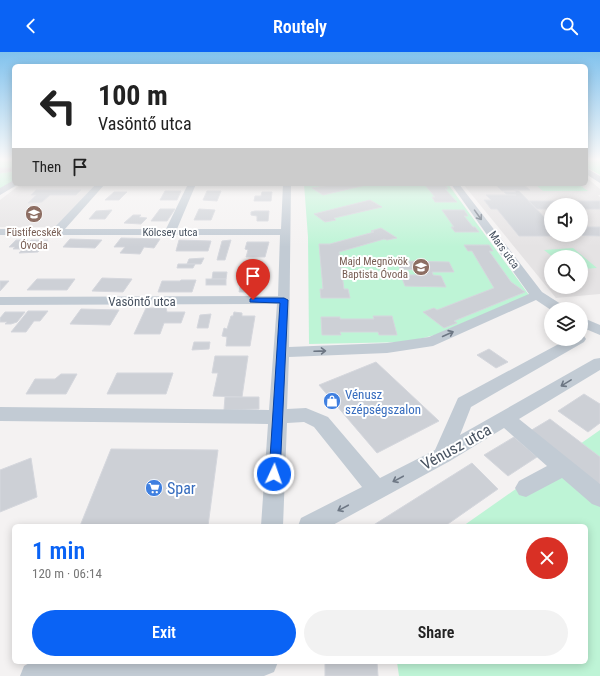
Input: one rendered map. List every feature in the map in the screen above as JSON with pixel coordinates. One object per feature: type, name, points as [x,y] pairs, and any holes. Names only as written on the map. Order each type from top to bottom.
[{"type":"street","points":[[55,233],[97,188]]},
{"type":"street","points":[[170,232],[190,188]]},
{"type":"street","points":[[272,524],[284,300],[287,188]]},
{"type":"street","name":"Mars utca","points":[[458,188],[537,295],[548,302]]},
{"type":"street","name":"Kölcsey utca","points":[[0,232],[285,232]]},
{"type":"street","points":[[281,352],[387,348],[413,345],[433,340],[537,295]]},
{"type":"street","name":"Vasöntő utca","points":[[0,302],[284,300]]},
{"type":"street","points":[[588,325],[598,330]]},
{"type":"street","points":[[588,335],[598,330]]},
{"type":"street","points":[[443,455],[464,403],[567,346]]},
{"type":"street","name":"Vénusz utca","points":[[313,524],[443,455],[600,363]]},
{"type":"street","points":[[0,414],[277,417],[306,415],[321,422],[377,490]]},
{"type":"street","points":[[506,419],[600,497]]},
{"type":"street","points":[[526,488],[563,467]]},
{"type":"street","points":[[49,668],[192,664]]},
{"type":"street","points":[[264,664],[264,676]]},
{"type":"shaded area","name":"Füstifecskék Óvoda","points":[[16,188],[92,188],[56,227],[0,227],[0,200]]},
{"type":"shaded area","points":[[466,188],[599,188],[600,294],[556,298],[553,294],[588,294],[588,250],[544,250],[544,283]]},
{"type":"green space","points":[[0,188],[6,188],[0,192]]},
{"type":"green space","points":[[304,188],[451,188],[529,295],[435,335],[407,342],[309,344],[308,237]]},
{"type":"green space","points":[[540,188],[584,188],[588,191],[543,191]]},
{"type":"green space","points":[[573,248],[575,250],[544,250]]},
{"type":"green space","points":[[588,260],[597,268],[588,269]]},
{"type":"green space","points":[[600,430],[600,676],[399,676],[397,664],[588,664],[588,524],[466,524]]},
{"type":"building","points":[[312,188],[352,188],[323,195]]},
{"type":"building","points":[[428,188],[447,188],[445,189],[457,202],[435,202],[432,197],[435,197]]},
{"type":"building","points":[[499,188],[528,188],[530,190],[502,191]]},
{"type":"building","points":[[36,190],[81,190],[76,195],[50,195],[42,202],[28,203],[36,195],[31,195]]},
{"type":"building","points":[[514,190],[518,190],[544,217],[544,236],[519,236],[497,209],[491,209],[484,200],[491,200],[486,195],[516,195],[506,194],[504,192],[516,192]]},
{"type":"building","points":[[165,191],[181,191],[177,200],[160,200]]},
{"type":"building","points":[[207,191],[221,191],[217,201],[203,200]]},
{"type":"building","points":[[114,192],[127,192],[119,200],[105,200]]},
{"type":"building","points":[[262,192],[272,192],[271,201],[254,201],[255,196],[261,196]]},
{"type":"building","points":[[370,200],[382,207],[334,218],[336,220],[325,222],[314,214]]},
{"type":"building","points":[[529,201],[544,201],[544,209],[537,209]]},
{"type":"building","points":[[588,201],[600,201],[600,209],[588,209]]},
{"type":"building","points":[[160,209],[175,209],[167,221],[151,221]]},
{"type":"building","points":[[199,209],[215,210],[211,220],[194,220]]},
{"type":"building","points":[[112,210],[105,219],[89,219],[96,211]]},
{"type":"building","points":[[442,210],[464,210],[468,216],[464,216],[479,232],[455,232],[451,227],[454,227]]},
{"type":"building","points":[[269,211],[268,221],[257,221],[257,216],[251,215],[251,212]]},
{"type":"building","points":[[133,215],[141,215],[139,217],[147,218],[141,224],[124,223]]},
{"type":"building","points":[[588,227],[600,227],[600,236],[588,236]]},
{"type":"building","points":[[381,228],[397,238],[387,240],[384,239],[339,252],[344,289],[348,289],[350,298],[321,298],[320,289],[323,289],[319,244],[330,244],[374,232],[371,231]]},
{"type":"building","points":[[121,238],[160,239],[154,248],[144,247],[140,254],[120,253],[125,247],[114,247]]},
{"type":"building","points":[[70,239],[102,240],[95,248],[63,247]]},
{"type":"building","points":[[16,240],[28,240],[20,249],[13,249],[15,247],[9,247]]},
{"type":"building","points":[[31,240],[48,240],[38,252],[19,253]]},
{"type":"building","points":[[179,240],[211,241],[208,251],[176,251]]},
{"type":"building","points":[[231,240],[225,260],[217,260],[222,241]]},
{"type":"building","points":[[247,242],[269,242],[265,257],[246,257],[248,250],[245,249]]},
{"type":"building","points":[[464,245],[489,245],[493,251],[489,251],[511,282],[525,292],[454,321],[457,323],[444,328],[423,312],[434,308],[437,310],[494,288],[472,251],[468,251]]},
{"type":"building","points":[[204,258],[201,264],[187,264],[189,259]]},
{"type":"building","points":[[398,261],[449,262],[454,272],[432,272],[433,275],[441,276],[446,287],[405,286],[401,275],[427,275],[424,270],[400,269]]},
{"type":"building","points":[[178,264],[195,264],[193,268],[177,268]]},
{"type":"building","points":[[243,271],[262,271],[257,292],[239,292]]},
{"type":"building","points":[[213,272],[227,272],[226,279],[212,279]]},
{"type":"building","points":[[102,278],[132,279],[123,292],[92,291]]},
{"type":"building","points":[[37,279],[75,279],[67,290],[27,290]]},
{"type":"building","points":[[206,279],[226,279],[226,285],[206,285]]},
{"type":"building","points":[[196,280],[192,292],[158,292],[162,281]]},
{"type":"building","points":[[0,281],[9,281],[0,291]]},
{"type":"building","points":[[146,308],[166,308],[167,312],[185,312],[181,323],[164,323],[160,334],[134,334]]},
{"type":"building","points":[[81,309],[119,310],[110,325],[70,324]]},
{"type":"building","points":[[28,311],[48,311],[40,321],[34,321],[26,332],[11,332]]},
{"type":"building","points":[[5,312],[25,312],[17,322],[5,324],[7,322],[0,322],[0,318]]},
{"type":"building","points":[[234,312],[242,313],[242,316],[255,316],[250,346],[226,346],[227,337],[222,336],[224,328],[227,329],[231,316],[233,316]]},
{"type":"building","points":[[211,314],[208,328],[197,328],[200,315]]},
{"type":"building","points":[[373,316],[392,316],[397,335],[379,335],[378,332],[340,332],[341,335],[322,335],[321,317],[340,317],[340,319],[374,319]]},
{"type":"building","points":[[194,342],[210,342],[209,349],[192,350]]},
{"type":"building","points":[[489,349],[508,362],[496,368],[477,355]]},
{"type":"building","points":[[215,356],[248,356],[242,397],[213,396],[218,373],[212,373]]},
{"type":"building","points":[[376,362],[439,421],[377,453],[319,385]]},
{"type":"building","points":[[117,373],[173,373],[166,394],[107,394]]},
{"type":"building","points":[[61,374],[77,374],[66,394],[26,394],[35,379],[55,379]]},
{"type":"building","points":[[584,394],[600,404],[600,423],[588,432],[558,411]]},
{"type":"building","points":[[225,397],[259,397],[259,409],[224,410]]},
{"type":"building","points":[[550,419],[600,457],[600,488],[530,431]]},
{"type":"building","points":[[514,437],[537,457],[508,476],[484,455]]},
{"type":"building","name":"Spar","points":[[111,449],[218,450],[208,524],[81,524]]},
{"type":"building","points":[[31,458],[37,497],[0,512],[0,470]]},
{"type":"building","points":[[472,463],[498,489],[448,524],[375,524]]},
{"type":"building","points":[[325,664],[377,664],[378,676],[325,676]]},
{"type":"place","name":"Füstifecskék Óvoda","points":[[34,214]]},
{"type":"place","name":"Majd Megnövök Baptista Óvoda","points":[[421,267]]},
{"type":"place","name":"Vénusz szépségszalon","points":[[332,401]]},
{"type":"place","name":"Spar","points":[[154,488]]},
{"type":"route","points":[[253,300],[284,300],[274,474]]}]
